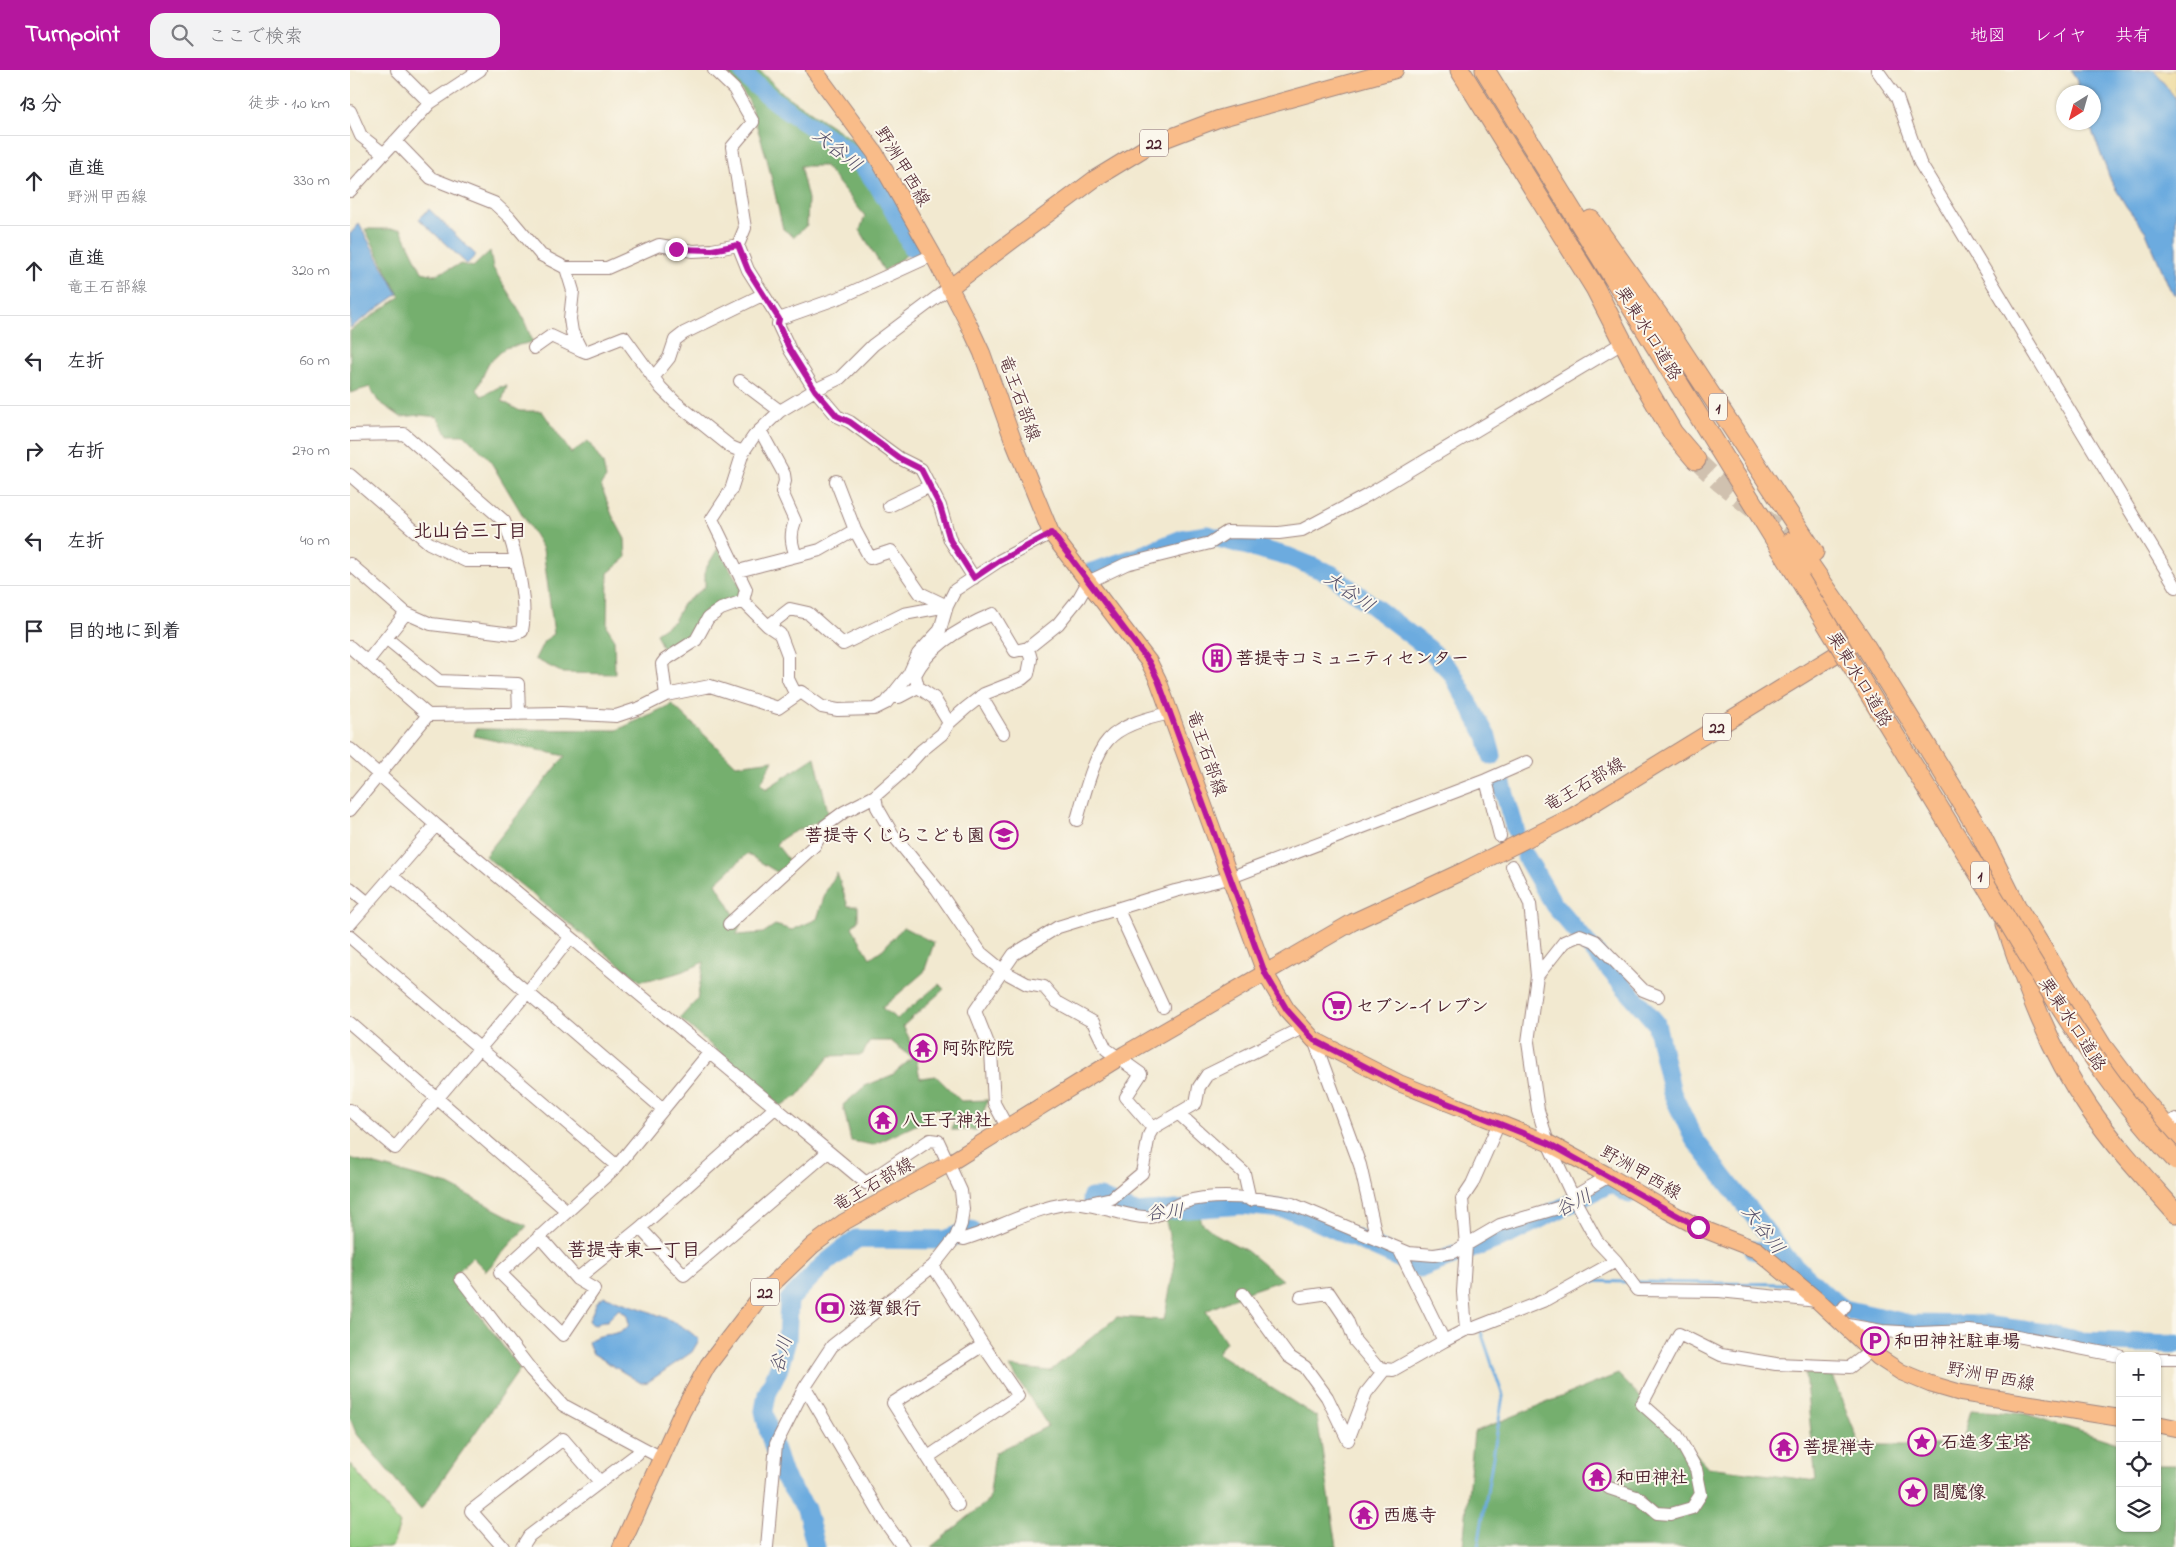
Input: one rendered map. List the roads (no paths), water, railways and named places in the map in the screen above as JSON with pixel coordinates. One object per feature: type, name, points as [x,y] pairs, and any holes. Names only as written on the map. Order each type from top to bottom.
[{"type":"highway","name":"栗東水口道路","points":[[1460,70],[1595,288],[1672,433],[1696,460]]},
{"type":"highway","name":"栗東水口道路","points":[[1485,70],[1653,340],[2052,994],[2114,1085],[2152,1134],[2176,1160]]},
{"type":"highway","name":"栗東水口道路","points":[[1557,188],[1580,204],[1661,319],[1826,571],[1861,639]]},
{"type":"highway","name":"栗東水口道路","points":[[1791,542],[1805,558],[1861,639],[1978,829],[2016,906],[2102,1046],[2172,1127]]},
{"type":"highway","name":"1","points":[[1958,799],[2000,907],[2026,988],[2064,1067],[2089,1108],[2121,1150],[2176,1214]]},
{"type":"main road","name":"野洲甲西線","points":[[814,70],[874,153],[949,288]]},
{"type":"main road","name":"22","points":[[949,288],[1096,178],[1150,145],[1218,119],[1395,70]]},
{"type":"main road","name":"竜王石部線","points":[[949,288],[982,353],[1013,440],[1052,533],[1149,662],[1158,680],[1265,973]]},
{"type":"main road","name":"竜王石部線","points":[[621,1547],[682,1412],[708,1365],[764,1292],[813,1245],[844,1222],[948,1164],[1119,1058],[1353,922],[1463,871],[1573,816],[1861,639]]},
{"type":"main road","name":"野洲甲西線","points":[[1265,973],[1287,1010],[1314,1040],[1399,1084],[1548,1143],[1698,1227],[1757,1250],[1818,1301],[1841,1316],[1871,1351],[1901,1372],[1930,1384],[1961,1393],[2116,1417]]},
{"type":"main road","points":[[2161,1425],[2176,1428]]},
{"type":"street","points":[[350,191],[430,103],[480,70]]},
{"type":"street","points":[[714,70],[734,89],[753,122],[732,147],[745,228],[738,245],[748,270],[762,295],[779,319],[778,324],[790,350],[815,390],[837,416],[850,422],[899,458],[921,469],[940,506],[950,540],[974,578]]},
{"type":"street","points":[[1877,70],[1897,98],[1920,163],[2176,588]]},
{"type":"street","points":[[405,73],[430,103]]},
{"type":"street","points":[[351,116],[361,136],[384,154]]},
{"type":"street","points":[[395,141],[432,178],[494,203],[509,217],[541,255],[566,268],[607,268],[659,245],[693,251],[712,250],[738,245]]},
{"type":"street","points":[[779,319],[841,297],[932,255]]},
{"type":"street","points":[[566,268],[573,291],[570,319],[572,332],[581,350]]},
{"type":"street","points":[[743,601],[746,590],[712,519],[732,490],[743,452],[760,430],[780,412],[815,390],[840,378],[873,345],[949,288]]},
{"type":"street","points":[[653,378],[669,358],[675,340],[762,295]]},
{"type":"street","points":[[534,348],[551,336],[586,352],[624,337],[653,378],[675,402],[731,448],[743,452]]},
{"type":"street","points":[[949,723],[934,698],[918,687],[915,675],[922,661],[960,630],[993,614],[1015,651],[1028,648],[1058,624],[1079,598],[1088,582],[1126,564],[1210,543],[1227,532],[1279,533],[1302,530],[1366,496],[1624,342]]},
{"type":"street","points":[[740,381],[780,412]]},
{"type":"street","points":[[760,430],[784,474],[785,481],[782,492],[795,522],[791,532],[791,545],[796,556]]},
{"type":"street","points":[[350,435],[404,434],[504,521],[512,540],[516,561],[525,618],[522,631],[512,634],[431,624],[406,614],[350,564]]},
{"type":"street","points":[[350,475],[429,543],[466,561],[516,561]]},
{"type":"street","points":[[836,481],[855,530],[870,558],[891,551],[920,592],[947,606]]},
{"type":"street","points":[[889,506],[930,486]]},
{"type":"street","points":[[738,571],[820,550],[855,530]]},
{"type":"street","points":[[350,647],[428,715],[601,714],[616,716],[640,708],[666,695],[710,686],[778,708],[800,692],[822,707],[838,710],[874,709],[886,703],[909,674],[918,654],[940,630],[947,606],[955,590],[999,561],[1052,533]]},
{"type":"street","points":[[743,601],[768,626],[780,634],[788,655],[788,680],[796,695]]},
{"type":"street","points":[[666,695],[662,664],[665,660],[696,640],[708,618],[721,609],[743,601]]},
{"type":"street","points":[[768,626],[790,609],[808,613],[843,644],[904,614],[947,606]]},
{"type":"street","points":[[367,662],[406,614]]},
{"type":"street","points":[[386,638],[439,681],[518,684],[519,714]]},
{"type":"street","points":[[729,924],[815,845],[825,826],[844,812],[875,796],[901,773],[921,751],[942,734],[949,723],[981,696],[1022,680],[1028,674],[1031,659],[1028,648]]},
{"type":"street","points":[[890,697],[899,697],[918,687]]},
{"type":"street","points":[[981,696],[1003,733]]},
{"type":"street","points":[[1077,820],[1100,752],[1108,740],[1139,722],[1171,712]]},
{"type":"street","points":[[350,810],[428,715]]},
{"type":"street","points":[[350,749],[436,826],[866,1183],[930,1140],[938,1141],[961,1192],[963,1209],[961,1224],[956,1237],[933,1266],[832,1346],[805,1387],[776,1444],[767,1547]]},
{"type":"street","points":[[1007,1127],[994,1103],[991,1051],[975,1011],[1014,954],[1058,927],[1176,891],[1230,878],[1486,780],[1526,762]]},
{"type":"street","points":[[1486,780],[1500,836]]},
{"type":"street","points":[[875,796],[877,807],[892,835],[937,889],[981,953],[1003,971],[1027,984],[1044,986],[1057,1002],[1093,1022],[1106,1048],[1141,1074],[1126,1097],[1153,1128]]},
{"type":"street","points":[[350,924],[436,826]]},
{"type":"street","points":[[1512,866],[1530,904],[1537,976],[1528,1042],[1538,1110],[1548,1143],[1573,1197],[1597,1241],[1616,1261],[1637,1290],[1719,1291],[1818,1301]]},
{"type":"street","points":[[392,876],[526,994],[663,1109]]},
{"type":"street","points":[[350,888],[368,902]]},
{"type":"street","points":[[1118,910],[1163,1007]]},
{"type":"street","points":[[1537,976],[1564,942],[1577,936],[1595,941],[1643,990],[1658,996]]},
{"type":"street","points":[[350,937],[617,1166]]},
{"type":"street","points":[[350,1110],[395,1148],[526,994],[570,938]]},
{"type":"street","points":[[350,1023],[567,1211]]},
{"type":"street","points":[[1084,1204],[1112,1198],[1142,1173],[1149,1135],[1153,1128],[1196,1103],[1199,1086],[1207,1075],[1302,1028]]},
{"type":"street","points":[[1314,1040],[1360,1165],[1377,1240]]},
{"type":"street","points":[[539,1236],[577,1279],[594,1289],[563,1335],[500,1273],[539,1236],[617,1166],[709,1053]]},
{"type":"street","points":[[577,1279],[640,1228],[776,1107]]},
{"type":"street","points":[[1178,1113],[1244,1173],[1250,1200]]},
{"type":"street","points":[[1466,1330],[1463,1292],[1466,1245],[1462,1199],[1472,1184],[1499,1124]]},
{"type":"street","points":[[640,1228],[684,1275],[828,1152]]},
{"type":"street","points":[[956,1237],[964,1239],[1055,1207],[1071,1204],[1084,1204],[1149,1217],[1186,1201],[1213,1198],[1292,1204],[1409,1253],[1434,1255],[1454,1252],[1500,1225],[1561,1207],[1573,1197],[1609,1176]]},
{"type":"street","points":[[1398,1248],[1444,1341]]},
{"type":"street","points":[[1301,1297],[1330,1293],[1347,1320],[1355,1341],[1377,1368],[1393,1370],[1466,1330],[1548,1299],[1616,1261]]},
{"type":"street","points":[[928,1457],[1018,1396],[933,1266]]},
{"type":"street","points":[[461,1279],[531,1370],[563,1405],[662,1458]]},
{"type":"street","points":[[1243,1294],[1288,1356],[1305,1367],[1327,1396],[1348,1440],[1366,1393],[1385,1369]]},
{"type":"street","points":[[1841,1316],[1882,1331],[1918,1333],[1969,1331],[2018,1336],[2116,1355]]},
{"type":"street","points":[[1609,1488],[1639,1498],[1657,1513],[1671,1514],[1692,1508],[1701,1494],[1696,1469],[1677,1435],[1642,1404],[1679,1334],[1721,1355],[1776,1364],[1850,1367],[1871,1351]]},
{"type":"street","points":[[958,1505],[893,1403],[983,1345]]},
{"type":"street","points":[[2161,1360],[2176,1359]]},
{"type":"street","points":[[805,1387],[883,1519],[903,1547]]},
{"type":"street","points":[[503,1547],[471,1511],[562,1439],[600,1482]]},
{"type":"street","points":[[522,1547],[529,1536],[637,1454],[641,1447]]},
{"type":"water","points":[[2071,70],[2154,70],[2176,99],[2176,295],[2170,289],[2146,232],[2126,206],[2111,181],[2092,130],[2101,130],[2101,85],[2077,85]]},
{"type":"water","points":[[429,209],[476,255],[467,264],[419,219]]},
{"type":"water","points":[[359,224],[398,294],[350,328],[350,234]]},
{"type":"water","points":[[604,1296],[667,1319],[690,1332],[699,1340],[692,1352],[648,1382],[641,1383],[592,1353],[588,1342],[598,1337],[622,1331],[629,1324],[627,1315],[619,1309],[607,1321],[596,1325],[591,1324],[589,1320],[597,1302]]},
{"type":"waterway","name":"大谷川","points":[[742,70],[749,80],[777,103],[849,152],[859,162],[885,197],[912,248]]},
{"type":"waterway","name":"大谷川","points":[[1086,574],[1182,539],[1207,535],[1289,557],[1331,574],[1429,649],[1452,673],[1487,737],[1492,756]]},
{"type":"waterway","name":"大谷川","points":[[1501,781],[1515,829]]},
{"type":"waterway","name":"大谷川","points":[[1526,857],[1554,905],[1656,1023],[1672,1093],[1694,1139],[1788,1260],[1844,1309],[1910,1324],[1984,1325],[2047,1333],[2078,1341],[2176,1344]]},
{"type":"waterway","name":"谷川","points":[[1091,1198],[1100,1198],[1135,1213],[1242,1205],[1292,1210],[1421,1268],[1508,1235],[1611,1183],[1629,1194]]},
{"type":"waterway","name":"谷川","points":[[816,1547],[806,1509],[783,1475],[764,1411],[767,1394],[779,1368],[787,1340],[789,1300],[821,1267],[856,1239],[944,1240],[971,1230]]},
{"type":"waterway","name":"谷川","points":[[1753,1250],[1788,1260]]},
{"type":"waterway","points":[[1588,1281],[1627,1282]]},
{"type":"waterway","points":[[1636,1282],[1787,1284]]},
{"type":"waterway","points":[[1478,1547],[1503,1396],[1480,1329]]},
{"type":"tunnel","points":[[1696,460],[1719,482],[1782,532],[1791,542]]},
{"type":"place","name":"菩提寺コミュニティセンター","points":[[1217,658]]},
{"type":"place","name":"菩提寺くじらこども園","points":[[1004,835]]},
{"type":"place","name":"セブン-イレブン","points":[[1337,1006]]},
{"type":"place","name":"阿弥陀院","points":[[923,1048]]},
{"type":"place","name":"八王子神社","points":[[883,1120]]},
{"type":"place","name":"滋賀銀行","points":[[830,1308]]},
{"type":"place","name":"和田神社駐車場","points":[[1875,1341]]},
{"type":"place","name":"石造多宝塔","points":[[1922,1442]]},
{"type":"place","name":"菩提禅寺","points":[[1784,1447]]},
{"type":"place","name":"和田神社","points":[[1597,1477]]},
{"type":"place","name":"閻魔像","points":[[1913,1492]]},
{"type":"place","name":"西應寺","points":[[1364,1515]]},
{"type":"district","name":"北山台三丁目","points":[[470,530]]},
{"type":"district","name":"菩提寺東一丁目","points":[[634,1249]]}]
